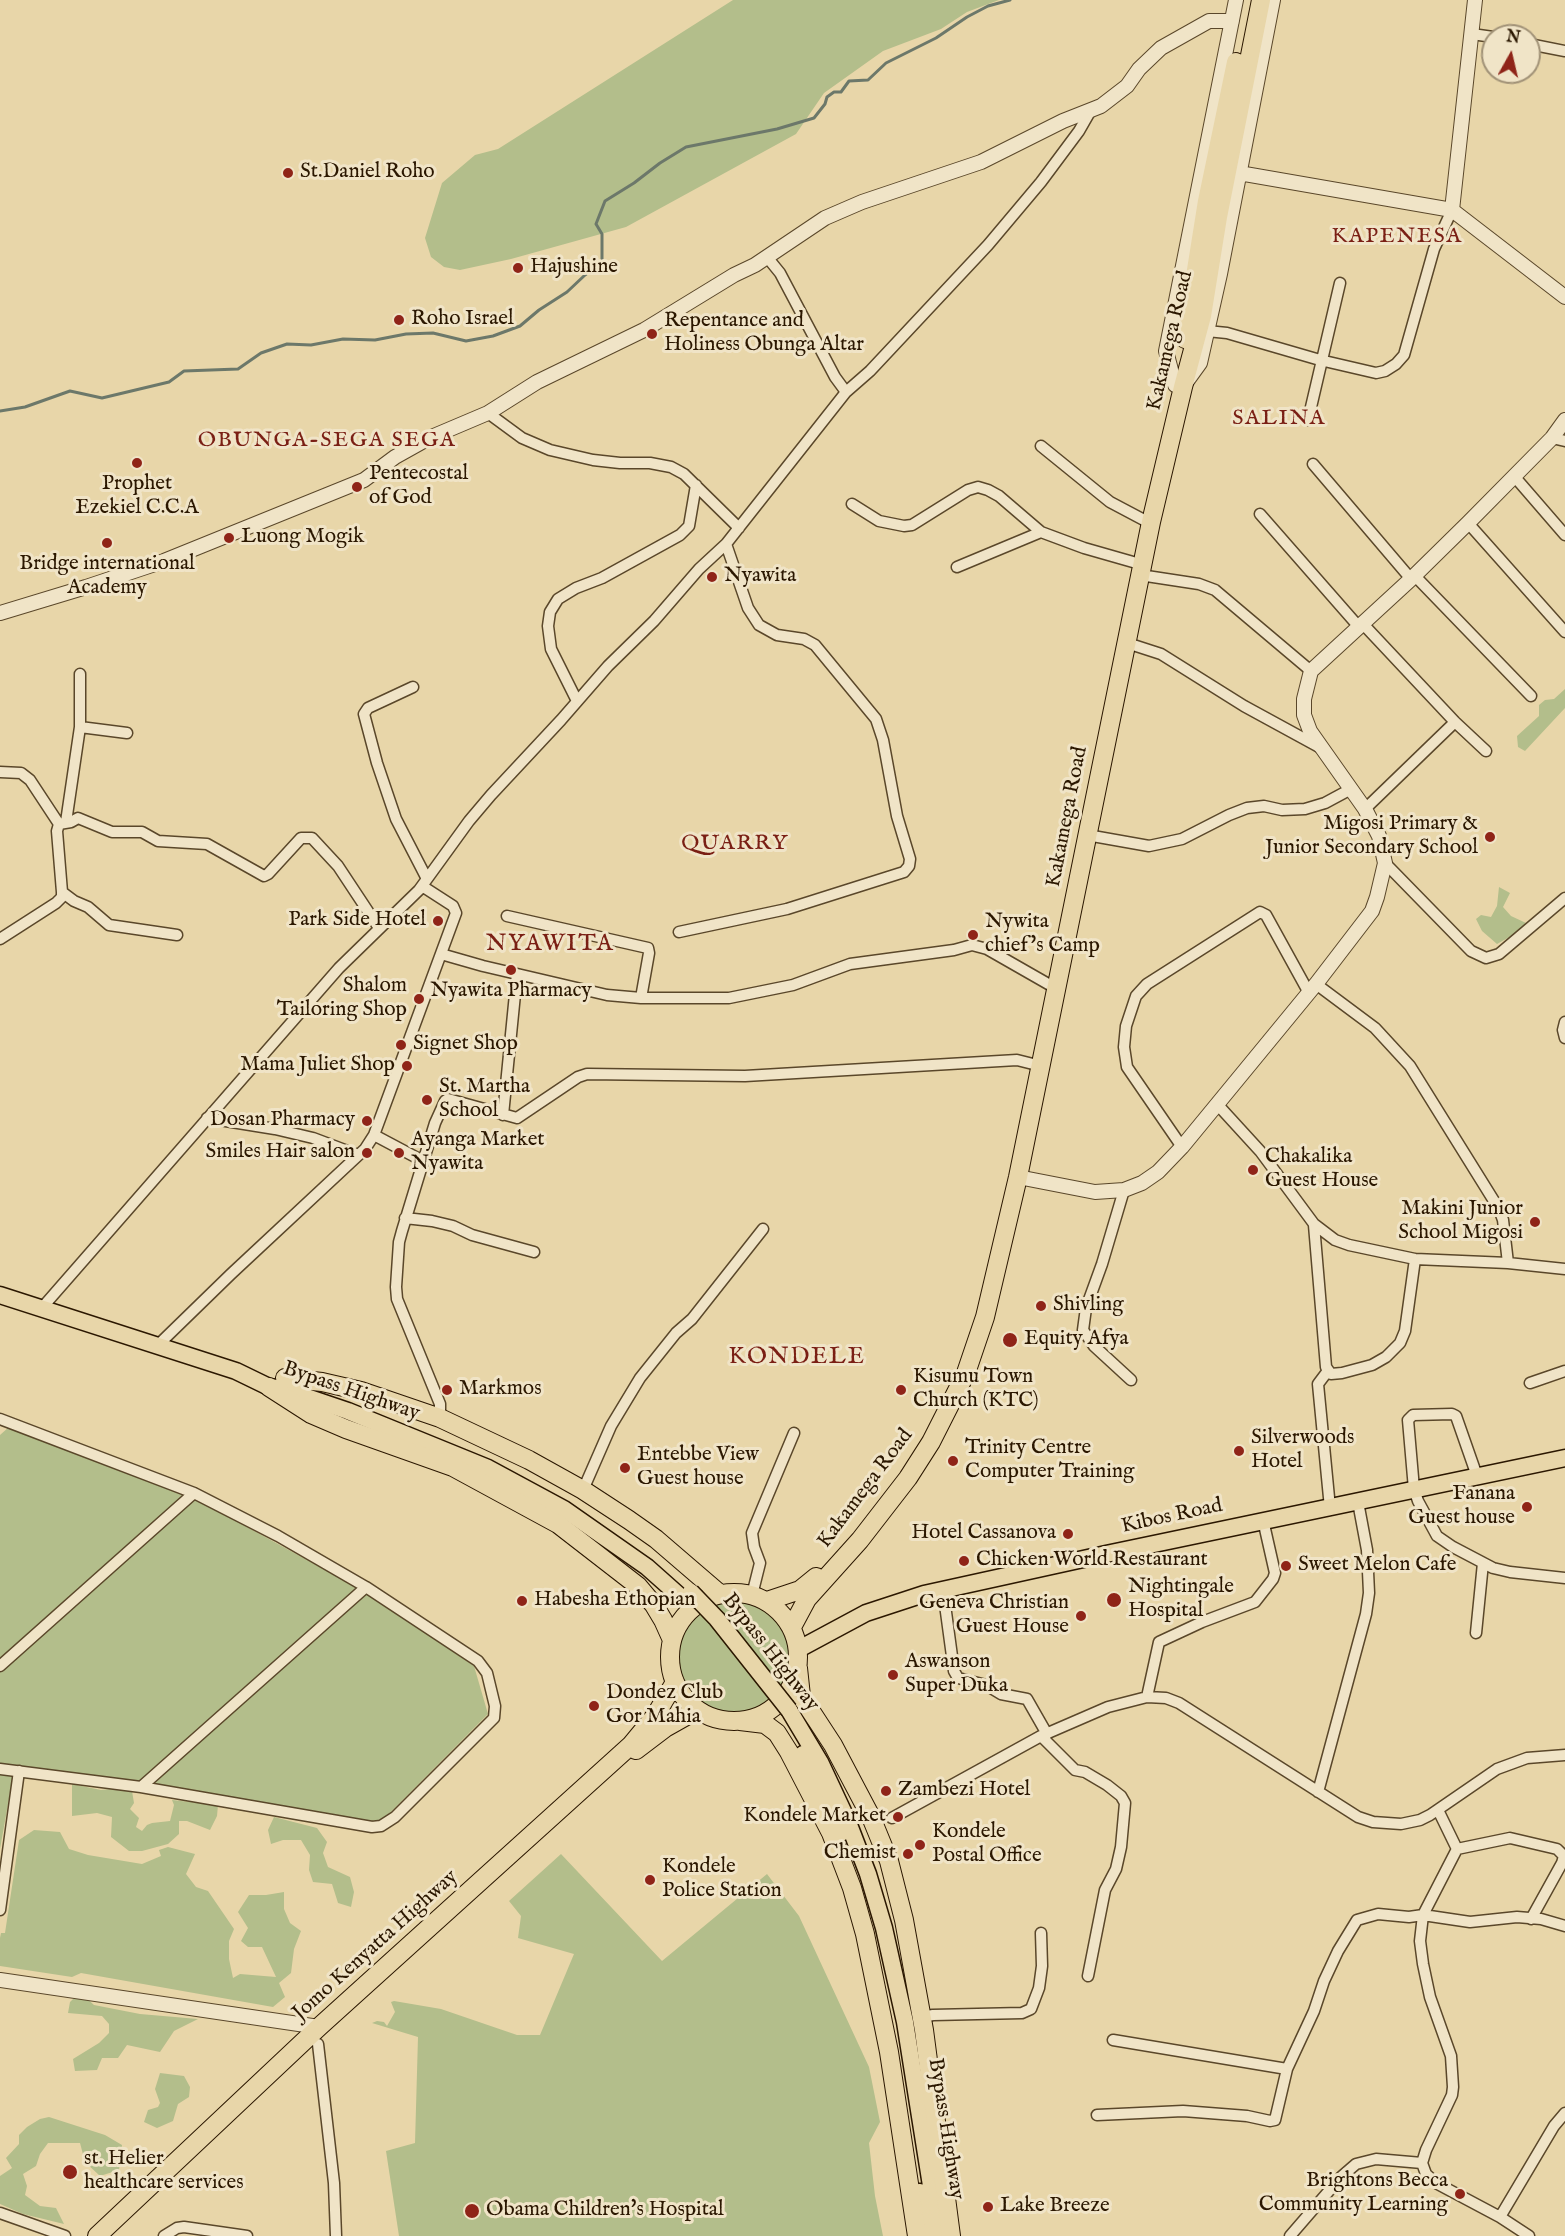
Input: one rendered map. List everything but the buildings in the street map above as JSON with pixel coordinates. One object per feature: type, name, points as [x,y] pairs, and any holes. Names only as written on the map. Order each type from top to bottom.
[{"type":"highway","name":"Kakamega Road","points":[[1211,215],[1250,0]]},
{"type":"highway","name":"Kakamega Road","points":[[759,1598],[800,1590],[838,1558],[855,1539],[926,1440],[961,1372],[976,1332],[1120,642],[1179,386],[1188,323],[1211,215],[1261,0]]},
{"type":"highway","name":"Kakamega Road","points":[[792,1627],[807,1599],[860,1540],[908,1478],[931,1442],[966,1372],[985,1317],[1018,1177],[1127,643],[1144,520],[1179,386]]},
{"type":"highway","points":[[285,1378],[322,1382],[361,1391],[440,1418],[529,1460],[583,1490],[656,1539],[720,1594]]},
{"type":"highway","points":[[269,1387],[328,1422],[453,1467],[558,1524],[638,1586],[654,1605],[672,1640]]},
{"type":"highway","points":[[917,2236],[887,2041],[865,1934],[852,1888],[831,1833],[777,1733],[765,1724],[710,1717],[697,1710],[681,1693],[675,1682],[670,1662],[672,1640],[684,1616],[707,1598],[736,1592],[759,1598],[781,1612],[792,1627],[799,1649],[798,1668],[801,1696],[833,1745],[871,1817],[889,1861],[904,1920],[922,2017],[951,2236]]},
{"type":"highway","points":[[740,1721],[754,1718],[778,1704],[794,1682],[798,1668]]},
{"type":"highway","name":"Jomo Kenyatta Highway","points":[[112,2236],[319,2036],[631,1745],[655,1716],[675,1682]]},
{"type":"highway","name":"Jomo Kenyatta Highway","points":[[97,2236],[635,1751],[665,1728],[697,1710]]},
{"type":"main road","name":"Bypass Highway","points":[[0,1295],[236,1371],[269,1387],[349,1407]]},
{"type":"main road","name":"Bypass Highway","points":[[236,1371],[285,1378],[488,1468],[564,1509],[647,1567],[683,1599],[746,1670],[788,1724],[836,1824],[879,1930],[905,2022],[939,2236]]},
{"type":"main road","name":"Kibos Road","points":[[799,1649],[866,1613],[943,1590],[1263,1520],[1565,1458]]},
{"type":"main road","name":"Bypass Highway","points":[[879,1930],[927,2236]]},
{"type":"street","points":[[1236,0],[1166,351],[1179,386],[1200,363],[1273,0]]},
{"type":"street","points":[[1207,331],[1227,333],[1320,360],[1377,373],[1396,364],[1404,355],[1434,249],[1452,210],[1475,0]]},
{"type":"street","points":[[0,613],[164,561],[364,480],[395,457],[429,438],[488,412],[537,382],[644,330],[766,257],[825,218],[862,202],[981,162],[1063,121],[1101,106],[1127,86],[1139,69],[1161,48],[1209,21],[1232,21]]},
{"type":"street","points":[[1472,34],[1481,36]]},
{"type":"street","points":[[1541,46],[1565,51]]},
{"type":"street","points":[[41,1309],[332,976],[425,883],[491,795],[608,666],[654,621],[699,569],[726,544],[846,392],[878,363],[988,245],[1041,182],[1079,131],[1091,110]]},
{"type":"street","points":[[1239,173],[1452,210],[1565,297]]},
{"type":"street","points":[[766,257],[780,273],[835,377],[846,392]]},
{"type":"street","points":[[1308,420],[1320,360],[1340,283]]},
{"type":"street","points":[[488,412],[522,438],[536,445],[593,460],[662,465],[684,474],[739,528]]},
{"type":"street","points":[[1018,1177],[1095,1192],[1124,1190],[1142,1183],[1158,1172],[1182,1147],[1312,989],[1372,911],[1385,863],[1379,836],[1365,809],[1310,731],[1304,715],[1304,699],[1311,671],[1413,577],[1514,476],[1559,440],[1565,420]]},
{"type":"street","points":[[1041,446],[1110,502],[1144,520]]},
{"type":"street","points":[[1313,464],[1413,577],[1531,696]]},
{"type":"street","points":[[1514,476],[1565,536]]},
{"type":"street","points":[[577,701],[551,649],[548,626],[550,612],[558,599],[576,588],[602,578],[680,535],[688,526],[696,485]]},
{"type":"street","points":[[852,504],[879,521],[896,525],[912,525],[968,490],[978,487],[988,490],[999,496],[1041,532],[1137,569],[1215,590],[1230,600],[1311,671]]},
{"type":"street","points":[[1260,514],[1361,625],[1486,751]]},
{"type":"street","points":[[1468,523],[1565,632]]},
{"type":"street","points":[[957,567],[1041,532]]},
{"type":"street","points":[[679,932],[787,909],[904,872],[909,866],[910,859],[897,816],[883,740],[876,719],[815,645],[804,639],[777,635],[759,625],[748,608],[726,544]]},
{"type":"street","points":[[1127,643],[1161,654],[1244,706],[1323,749]]},
{"type":"street","points":[[0,939],[62,897],[57,831],[63,823],[80,727],[80,674]]},
{"type":"street","points":[[157,1346],[365,1149],[374,1135],[456,913],[455,907],[425,883],[396,819],[377,763],[364,714],[370,706],[414,687]]},
{"type":"street","points":[[1365,809],[1455,722]]},
{"type":"street","points":[[80,727],[128,733]]},
{"type":"street","points":[[0,772],[21,773],[30,780],[63,823]]},
{"type":"street","points":[[1087,835],[1149,846],[1182,839],[1247,808],[1264,806],[1282,810],[1305,809],[1325,803],[1351,789]]},
{"type":"street","points":[[63,823],[78,818],[112,832],[142,832],[158,842],[207,844],[264,876],[301,838],[312,838],[338,866],[379,928]]},
{"type":"street","points":[[1385,863],[1471,951],[1486,958],[1498,954],[1565,898]]},
{"type":"street","points":[[62,892],[92,910],[110,925],[177,935]]},
{"type":"street","points":[[1182,1147],[1127,1067],[1124,1047],[1126,1026],[1136,996],[1148,984],[1260,912],[1266,915],[1312,989],[1375,1028],[1410,1066],[1499,1209],[1508,1263]]},
{"type":"street","points":[[507,916],[648,948],[650,953],[641,999]]},
{"type":"street","points":[[441,954],[608,995],[641,999],[729,998],[798,984],[850,964],[954,950],[972,945],[987,949],[1050,984]]},
{"type":"street","points":[[502,1115],[517,974]]},
{"type":"street","points":[[1565,1022],[1563,1030],[1565,1038]]},
{"type":"street","points":[[440,1418],[440,1404],[397,1299],[399,1242],[405,1218],[440,1110],[448,1099],[517,1118],[578,1077],[587,1074],[745,1076],[1017,1060],[1033,1064]]},
{"type":"street","points":[[1217,1104],[1260,1151],[1314,1224],[1323,1234],[1341,1243],[1415,1258],[1508,1263],[1565,1269]]},
{"type":"street","points":[[207,1118],[313,1138],[358,1155]]},
{"type":"street","points":[[374,1135],[423,1161]]},
{"type":"street","points":[[1124,1190],[1086,1308],[1083,1330],[1094,1346],[1131,1380]]},
{"type":"street","points":[[405,1218],[443,1223],[472,1235],[534,1252]]},
{"type":"street","points":[[1314,1224],[1327,1372],[1318,1384],[1330,1508]]},
{"type":"street","points":[[583,1490],[611,1426],[640,1378],[676,1333],[692,1319],[763,1228]]},
{"type":"street","points":[[1327,1372],[1342,1373],[1372,1365],[1395,1350],[1405,1331],[1415,1258]]},
{"type":"street","points":[[1530,1383],[1565,1371]]},
{"type":"street","points":[[1477,1476],[1456,1416],[1452,1414],[1413,1415],[1408,1420],[1414,1489],[1437,1536],[1483,1563],[1504,1572],[1565,1578]]},
{"type":"street","points":[[0,1769],[141,1787],[372,1827],[388,1823],[395,1817],[494,1718],[495,1706],[487,1673],[478,1661],[366,1587],[278,1536],[194,1493],[3,1423]]},
{"type":"street","points":[[759,1598],[760,1563],[752,1533],[794,1433]]},
{"type":"street","points":[[0,1666],[194,1493]]},
{"type":"street","points":[[1318,1792],[1367,1603],[1367,1550],[1359,1502]]},
{"type":"street","points":[[1148,1697],[1159,1642],[1202,1622],[1255,1602],[1273,1579],[1275,1573],[1263,1520]]},
{"type":"street","points":[[1476,1634],[1483,1563]]},
{"type":"street","points":[[141,1787],[366,1587]]},
{"type":"street","points":[[943,1590],[954,1671],[958,1678],[986,1685],[1001,1694],[1027,1699],[1044,1735],[1075,1770],[1085,1772],[1107,1785],[1125,1803],[1121,1847],[1116,1869],[1105,1890],[1088,1976]]},
{"type":"street","points":[[892,1818],[1044,1735],[1108,1707],[1148,1697],[1166,1698],[1179,1703],[1358,1817],[1373,1822],[1409,1823],[1430,1815],[1497,1769],[1527,1758],[1564,1751]]},
{"type":"street","points":[[0,1910],[19,1771]]},
{"type":"street","points":[[1438,1810],[1456,1849]]},
{"type":"street","points":[[1456,1849],[1510,1838],[1557,1849],[1564,1856],[1562,1863],[1531,1919]]},
{"type":"street","points":[[1456,1849],[1423,1915],[1420,1941],[1430,1997],[1451,2056],[1454,2076],[1452,2095],[1422,2163],[1426,2174],[1436,2183],[1500,2217],[1529,2236]]},
{"type":"street","points":[[1096,2115],[1183,2111],[1247,2116],[1273,2121],[1276,2117],[1287,2069],[1314,2011],[1338,1950],[1357,1920],[1378,1914],[1409,1917],[1423,1915],[1470,1922],[1509,1917],[1565,1926]]},
{"type":"street","points":[[922,2017],[1022,2013],[1031,2009],[1037,1995],[1040,1977],[1041,1933]]},
{"type":"street","points":[[0,1980],[319,2036],[334,2183],[336,2236]]},
{"type":"street","points":[[1113,2040],[1287,2069]]},
{"type":"street","points":[[1500,2217],[1554,2126],[1565,2112]]},
{"type":"street","points":[[1290,2236],[1330,2189],[1356,2164],[1376,2159],[1422,2163]]},
{"type":"street","points":[[0,2213],[65,2236]]},
{"type":"street","points":[[164,2236],[177,2228],[184,2227],[246,2236]]},
{"type":"green space","points":[[733,0],[999,0],[967,12],[941,29],[883,51],[824,93],[796,134],[626,227],[511,259],[460,270],[444,267],[431,257],[425,238],[442,183],[475,155],[498,149]]},
{"type":"green space","points":[[1565,689],[1565,708],[1525,751],[1518,747],[1517,736],[1539,716],[1539,705],[1545,700],[1554,699]]},
{"type":"green space","points":[[1499,887],[1510,893],[1503,907],[1511,916],[1526,923],[1513,935],[1497,944],[1482,931],[1476,919],[1481,915],[1491,917],[1497,906]]},
{"type":"green space","points":[[9,1427],[196,1499],[369,1594],[474,1666],[488,1714],[383,1820],[369,1822],[0,1764],[0,1435]]},
{"type":"green space","points":[[734,1597],[757,1601],[777,1614],[790,1634],[794,1657],[790,1680],[777,1700],[757,1713],[734,1717],[711,1713],[691,1700],[678,1680],[674,1657],[678,1634],[691,1614],[711,1601]]},
{"type":"green space","points":[[0,1774],[13,1776],[0,1849]]},
{"type":"green space","points":[[72,1784],[101,1790],[132,1791],[134,1803],[130,1809],[139,1818],[136,1827],[142,1831],[152,1823],[170,1821],[174,1805],[172,1800],[218,1805],[217,1816],[210,1830],[187,1821],[179,1821],[179,1834],[168,1844],[142,1851],[129,1851],[111,1837],[112,1817],[97,1813],[72,1816]]},
{"type":"green space","points":[[274,1817],[317,1828],[327,1842],[323,1853],[328,1867],[350,1877],[354,1892],[351,1907],[338,1903],[332,1884],[313,1882],[309,1870],[310,1855],[301,1840],[283,1840],[271,1844],[268,1830]]},
{"type":"green space","points":[[34,1830],[60,1832],[69,1849],[88,1855],[142,1864],[161,1856],[159,1850],[168,1847],[195,1854],[186,1874],[196,1887],[208,1891],[234,1929],[229,1941],[229,1959],[233,1978],[240,1974],[276,1977],[262,1947],[248,1947],[241,1941],[248,1928],[238,1912],[249,1895],[284,1892],[284,1909],[290,1923],[301,1931],[294,1949],[291,1973],[279,1983],[285,1997],[273,2007],[81,1973],[72,1977],[0,1966],[0,1938],[1,1933],[5,1933],[19,1840]]},
{"type":"green space","points":[[561,1854],[662,1961],[767,1874],[799,1916],[869,2067],[880,2122],[869,2143],[875,2196],[883,2236],[399,2236],[386,2151],[415,2143],[418,2037],[372,2023],[384,2022],[387,2026],[395,2012],[391,2002],[394,2001],[441,2009],[517,2035],[540,2035],[574,1954],[518,1938],[521,1916],[509,1901]]},
{"type":"green space","points":[[80,1992],[94,2005],[140,2014],[198,2019],[174,2031],[160,2052],[127,2045],[118,2058],[102,2058],[97,2070],[75,2071],[73,2059],[99,2043],[109,2033],[109,2024],[102,2016],[68,2013],[70,2002]]},
{"type":"green space","points":[[160,2073],[184,2076],[190,2087],[189,2097],[178,2104],[173,2121],[157,2128],[144,2122],[148,2110],[158,2107],[160,2103],[155,2089]]},
{"type":"green space","points":[[49,2117],[105,2135],[122,2145],[119,2170],[100,2176],[85,2162],[80,2143],[48,2143],[40,2154],[36,2166],[23,2174],[27,2186],[25,2195],[40,2206],[56,2208],[64,2224],[23,2214],[0,2204],[0,2176],[12,2168],[6,2158],[19,2144],[19,2135],[27,2127],[40,2119]]},
{"type":"waterway","points":[[0,411],[25,407],[70,391],[102,398],[169,382],[184,371],[238,369],[261,353],[287,344],[311,345],[343,339],[375,340],[406,334],[433,333],[466,341],[493,336],[520,326],[539,310],[567,292],[602,262],[602,234],[596,224],[605,201],[660,163],[686,147],[777,129],[814,118],[825,104],[827,97],[834,92],[841,92],[849,81],[868,80],[886,63],[936,38],[967,17],[988,6],[1010,0]]},
{"type":"place","name":"St.Daniel Roho","points":[[288,173]]},
{"type":"place","name":"Hajushine","points":[[518,268]]},
{"type":"place","name":"Roho Israel","points":[[399,320]]},
{"type":"place","name":"Repentance and Holiness Obunga Altar","points":[[652,334]]},
{"type":"place","name":"Prophet Ezekiel C.C.A","points":[[137,463]]},
{"type":"place","name":"Pentecostal of God","points":[[357,487]]},
{"type":"place","name":"Luong Mogik","points":[[229,538]]},
{"type":"place","name":"Bridge international Academy","points":[[107,543]]},
{"type":"place","name":"Nyawita","points":[[712,577]]},
{"type":"place","name":"Migosi Primary & Junior Secondary School","points":[[1490,837]]},
{"type":"place","name":"Park Side Hotel","points":[[438,921]]},
{"type":"place","name":"Nywita chief's Camp","points":[[973,935]]},
{"type":"place","name":"Nyawita Pharmacy","points":[[511,970]]},
{"type":"place","name":"Shalom Tailoring Shop","points":[[419,999]]},
{"type":"place","name":"Signet Shop","points":[[401,1045]]},
{"type":"place","name":"Mama Juliet Shop","points":[[407,1066]]},
{"type":"place","name":"St. Martha School","points":[[427,1100]]},
{"type":"place","name":"Dosan Pharmacy","points":[[367,1121]]},
{"type":"place","name":"Smiles Hair salon","points":[[367,1153]]},
{"type":"place","name":"Ayanga Market Nyawita","points":[[399,1153]]},
{"type":"place","name":"Chakalika Guest House","points":[[1253,1170]]},
{"type":"place","name":"Makini Junior School Migosi","points":[[1535,1222]]},
{"type":"place","name":"Shivling","points":[[1041,1306]]},
{"type":"place","name":"Equity Afya","points":[[1010,1340]]},
{"type":"place","name":"Markmos","points":[[447,1390]]},
{"type":"place","name":"Kisumu Town Church (KTC)","points":[[901,1390]]},
{"type":"place","name":"Silverwoods Hotel","points":[[1239,1451]]},
{"type":"place","name":"Trinity Centre Computer Training","points":[[953,1461]]},
{"type":"place","name":"Entebbe View Guest house","points":[[625,1468]]},
{"type":"place","name":"Fanana Guest house","points":[[1527,1507]]},
{"type":"place","name":"Hotel Cassanova","points":[[1068,1534]]},
{"type":"place","name":"Chicken World Restaurant","points":[[964,1561]]},
{"type":"place","name":"Sweet Melon Cafe","points":[[1286,1566]]},
{"type":"place","name":"Nightingale Hospital","points":[[1114,1600]]},
{"type":"place","name":"Habesha Ethopian","points":[[522,1601]]},
{"type":"place","name":"Geneva Christian Guest House","points":[[1081,1616]]},
{"type":"place","name":"Aswanson Super Duka","points":[[893,1675]]},
{"type":"place","name":"Dondez Club Gor Mahia","points":[[594,1706]]},
{"type":"place","name":"Zambezi Hotel","points":[[886,1791]]},
{"type":"place","name":"Kondele Market","points":[[898,1817]]},
{"type":"place","name":"Kondele Postal Office","points":[[920,1845]]},
{"type":"place","name":"Chemist","points":[[908,1854]]},
{"type":"place","name":"Kondele Police Station","points":[[650,1880]]},
{"type":"place","name":"st. Helier healthcare services","points":[[70,2172]]},
{"type":"place","name":"Brightons Becca Community Learning","points":[[1460,2194]]},
{"type":"place","name":"Lake Breeze","points":[[988,2207]]},
{"type":"place","name":"Obama Children's Hospital","points":[[472,2211]]},
{"type":"district","name":"KAPENESA","points":[[1397,237]]},
{"type":"district","name":"SALINA","points":[[1279,419]]},
{"type":"district","name":"OBUNGA-SEGA SEGA","points":[[327,441]]},
{"type":"district","name":"QUARRY","points":[[735,844]]},
{"type":"district","name":"NYAWITA","points":[[550,945]]},
{"type":"district","name":"KONDELE","points":[[797,1358]]}]
